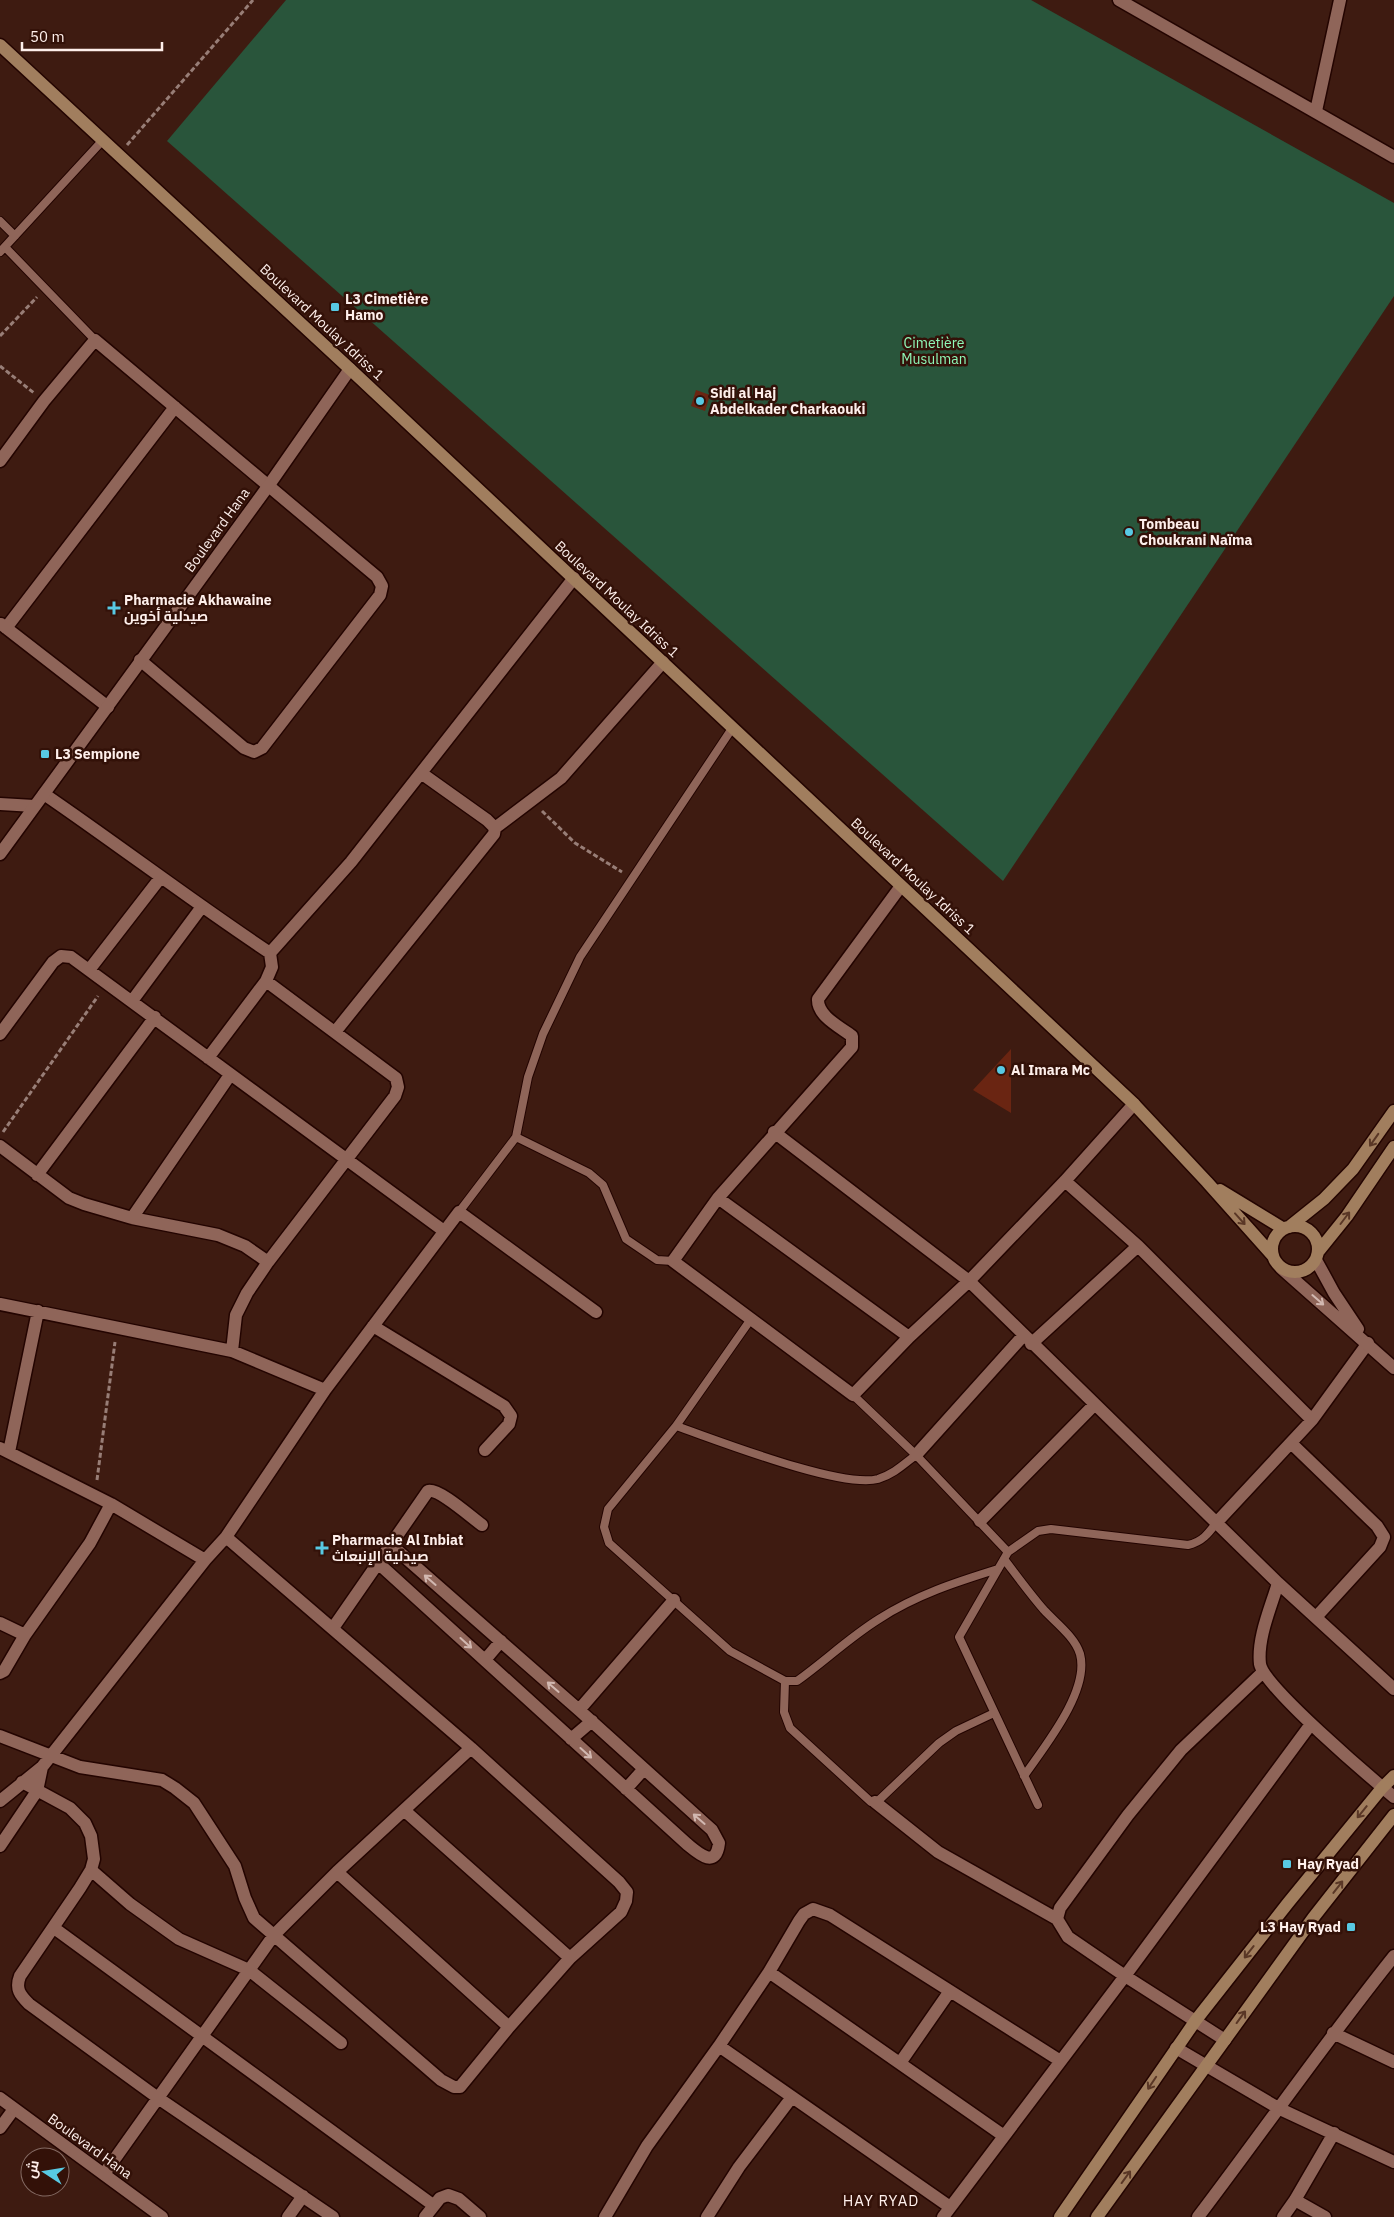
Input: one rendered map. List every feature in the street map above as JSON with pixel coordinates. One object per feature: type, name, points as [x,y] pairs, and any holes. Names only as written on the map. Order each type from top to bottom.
[{"type":"main road","name":"Boulevard Moulay Idriss 1","points":[[0,45],[350,368],[1134,1104],[1273,1256]]},
{"type":"main road","points":[[1394,1112],[1354,1169],[1324,1198],[1274,1240],[1273,1256],[1281,1268],[1296,1273],[1304,1271],[1347,1216],[1394,1147]]},
{"type":"main road","name":"Boulevard Moulay Idriss 1","points":[[1207,1182],[1287,1228]]},
{"type":"main road","points":[[1287,1228],[1297,1226],[1310,1232],[1318,1244],[1317,1256]]},
{"type":"main road","points":[[1060,2217],[1196,2020],[1288,1903],[1382,1788],[1394,1776]]},
{"type":"main road","points":[[1097,2217],[1313,1918],[1394,1815]]},
{"type":"street","points":[[1119,0],[1394,157]]},
{"type":"street","points":[[1316,111],[1340,0]]},
{"type":"street","points":[[0,462],[44,401],[95,340],[377,577],[382,586],[380,595],[262,748],[254,752],[237,742],[140,660]]},
{"type":"street","name":"Boulevard Hana","points":[[0,854],[269,485],[350,368]]},
{"type":"street","points":[[108,707],[3,626],[175,407]]},
{"type":"street","points":[[270,953],[351,862],[574,578]]},
{"type":"street","points":[[335,1032],[491,839],[495,828],[561,778],[663,662]]},
{"type":"street","points":[[421,773],[495,828]]},
{"type":"street","points":[[44,794],[202,908],[270,953],[272,967],[266,981],[208,1058]]},
{"type":"street","points":[[0,804],[34,806]]},
{"type":"street","points":[[89,970],[161,877]]},
{"type":"street","points":[[901,886],[818,999],[821,1013],[852,1036],[852,1047],[774,1132],[718,1198],[674,1261],[853,1395],[909,1337],[968,1281],[1064,1181],[1134,1104]]},
{"type":"street","points":[[132,1001],[202,908]]},
{"type":"street","points":[[0,1034],[53,962],[61,956],[71,957],[444,1231]]},
{"type":"street","points":[[232,1351],[236,1315],[247,1294],[268,1262],[395,1096],[398,1087],[396,1078],[266,981]]},
{"type":"street","points":[[37,1175],[155,1017]]},
{"type":"street","points":[[132,1218],[230,1074]]},
{"type":"street","points":[[774,1132],[968,1281],[1278,1583],[1317,1616],[1394,1689]]},
{"type":"street","points":[[0,1146],[69,1198],[132,1218],[218,1235],[245,1246],[268,1262]]},
{"type":"street","points":[[1064,1181],[1138,1246],[1312,1420]]},
{"type":"street","points":[[718,1198],[909,1337]]},
{"type":"street","points":[[0,1801],[42,1766],[205,1560],[226,1537],[325,1390],[459,1212],[596,1312]]},
{"type":"street","points":[[916,1455],[1027,1340],[1138,1246]]},
{"type":"street","points":[[1317,1256],[1334,1293],[1368,1343]]},
{"type":"street","points":[[1281,1268],[1394,1368]]},
{"type":"street","points":[[0,1304],[232,1351],[325,1390]]},
{"type":"street","points":[[38,1311],[4,1450],[112,1504],[205,1560]]},
{"type":"street","points":[[373,1326],[504,1406],[511,1416],[509,1424],[485,1450]]},
{"type":"street","points":[[1217,1522],[1312,1420],[1368,1343]]},
{"type":"street","points":[[980,1520],[1094,1405]]},
{"type":"street","points":[[1291,1444],[1377,1526],[1384,1537],[1380,1547],[1317,1616]]},
{"type":"street","points":[[333,1628],[424,1495],[431,1490],[440,1494],[482,1526]]},
{"type":"street","points":[[0,1672],[4,1670],[25,1635],[90,1543],[112,1504]]},
{"type":"street","points":[[0,1736],[80,1767],[162,1780],[194,1803],[235,1866],[245,1898],[254,1918],[441,2080],[454,2087],[460,2087],[469,2079],[509,2026],[570,1958],[621,1912],[627,1892],[619,1882],[472,1748],[226,1537]]},
{"type":"street","points":[[378,1564],[699,1854],[708,1858],[716,1854],[719,1843],[712,1830],[643,1770],[592,1721],[390,1544]]},
{"type":"street","points":[[1278,1583],[1260,1653],[1262,1672],[1311,1724],[1394,1797]]},
{"type":"street","points":[[579,1710],[674,1600]]},
{"type":"street","points":[[0,1623],[25,1635]]},
{"type":"street","points":[[485,1660],[501,1642]]},
{"type":"street","points":[[1056,1918],[1060,1908],[1128,1814],[1180,1750],[1262,1672]]},
{"type":"street","points":[[571,1739],[592,1721]]},
{"type":"street","points":[[719,2046],[792,2097],[946,2212],[1059,2060],[1125,1976],[1311,1724]]},
{"type":"street","points":[[104,2174],[274,1935],[337,1872],[472,1748]]},
{"type":"street","points":[[0,1846],[37,1791],[42,1766]]},
{"type":"street","points":[[626,1789],[643,1770]]},
{"type":"street","points":[[22,1782],[70,1808],[86,1823],[94,1859],[91,1870],[54,1928],[20,1976],[17,1987],[18,1992],[29,2004],[158,2098],[332,2217]]},
{"type":"street","points":[[876,1802],[938,1852],[1056,1918],[1068,1937],[1225,2040]]},
{"type":"street","points":[[404,1811],[570,1958]]},
{"type":"street","points":[[91,1870],[130,1904],[179,1939],[249,1970],[341,2042]]},
{"type":"street","points":[[337,1872],[509,2026]]},
{"type":"street","points":[[605,2217],[648,2146],[769,1972],[804,1914],[813,1909],[830,1915],[1059,2060]]},
{"type":"street","points":[[54,1928],[433,2206]]},
{"type":"street","points":[[1198,2217],[1280,2109],[1333,2033],[1391,1963]]},
{"type":"street","points":[[769,1972],[1004,2136]]},
{"type":"street","points":[[900,2063],[950,1991]]},
{"type":"street","points":[[1333,2033],[1394,2062]]},
{"type":"street","points":[[1176,2048],[1280,2109],[1394,2162]]},
{"type":"street","points":[[707,2217],[739,2167],[792,2097]]},
{"type":"street","name":"Boulevard Hana","points":[[0,2098],[162,2217]]},
{"type":"street","points":[[0,2128],[14,2109]]},
{"type":"street","points":[[1283,2217],[1334,2133]]},
{"type":"street","points":[[288,2217],[303,2196]]},
{"type":"street","points":[[425,2217],[433,2206],[445,2196],[459,2199],[480,2217]]},
{"type":"street","points":[[1295,2200],[1325,2217]]},
{"type":"lane","points":[[95,340],[2,249],[103,140]]},
{"type":"lane","points":[[0,221],[15,236]]},
{"type":"lane","points":[[459,1212],[516,1137],[528,1078],[543,1034],[580,957],[733,728]]},
{"type":"lane","points":[[516,1137],[588,1173],[603,1186],[626,1239],[657,1260],[674,1261]]},
{"type":"lane","points":[[752,1319],[676,1426],[608,1509],[604,1527],[609,1543],[730,1651],[785,1681],[797,1681],[848,1640],[878,1619],[909,1601],[947,1585],[998,1569]]},
{"type":"lane","points":[[853,1395],[980,1520],[1043,1609],[1074,1643],[1080,1654],[1081,1677],[1074,1697],[1056,1729],[1024,1776]]},
{"type":"lane","points":[[676,1426],[814,1472],[858,1479],[876,1479],[894,1473],[916,1455]]},
{"type":"lane","points":[[1038,1805],[959,1637],[1006,1556],[1038,1531],[1051,1530],[1188,1545],[1198,1543],[1217,1522]]},
{"type":"lane","points":[[785,1681],[784,1712],[790,1728],[869,1801],[876,1802],[939,1743],[956,1731],[994,1714]]},
{"type":"path","points":[[119,154],[253,0]]},
{"type":"path","points":[[0,336],[45,289]]},
{"type":"path","points":[[0,366],[44,401]]},
{"type":"path","points":[[531,800],[575,843],[631,878]]},
{"type":"path","points":[[0,1136],[107,983]]},
{"type":"path","points":[[96,1496],[116,1328]]},
{"type":"green space","name":"Cimetière Musulman","points":[[286,0],[1031,0],[1394,203],[1394,296],[1003,881],[167,141]]},
{"type":"building","name":"Sidi al Haj Abdelkader Charkaouki","points":[[696,390],[710,395],[705,411],[691,406]]},
{"type":"building","name":"Al Imara Mc","points":[[1011,1049],[1011,1113],[973,1090]]},
{"type":"place","name":"L3 Cimetière Hamo","points":[[335,307]]},
{"type":"place","name":"Sidi al Haj Abdelkader Charkaouki","points":[[700,401]]},
{"type":"place","name":"Tombeau Choukrani Naïma","points":[[1129,532]]},
{"type":"place","name":"Pharmacie Akhawaine صيدلية أخوين","points":[[114,608]]},
{"type":"place","name":"L3 Sempione","points":[[45,754]]},
{"type":"place","name":"Al Imara Mc","points":[[1001,1070]]},
{"type":"place","name":"Pharmacie Al Inbiat صيدلية الإنبعاث","points":[[322,1548]]},
{"type":"place","name":"Hay Ryad","points":[[1287,1864]]},
{"type":"place","name":"L3 Hay Ryad","points":[[1351,1927]]},
{"type":"district","name":"HAY RYAD","points":[[881,2201]]}]
